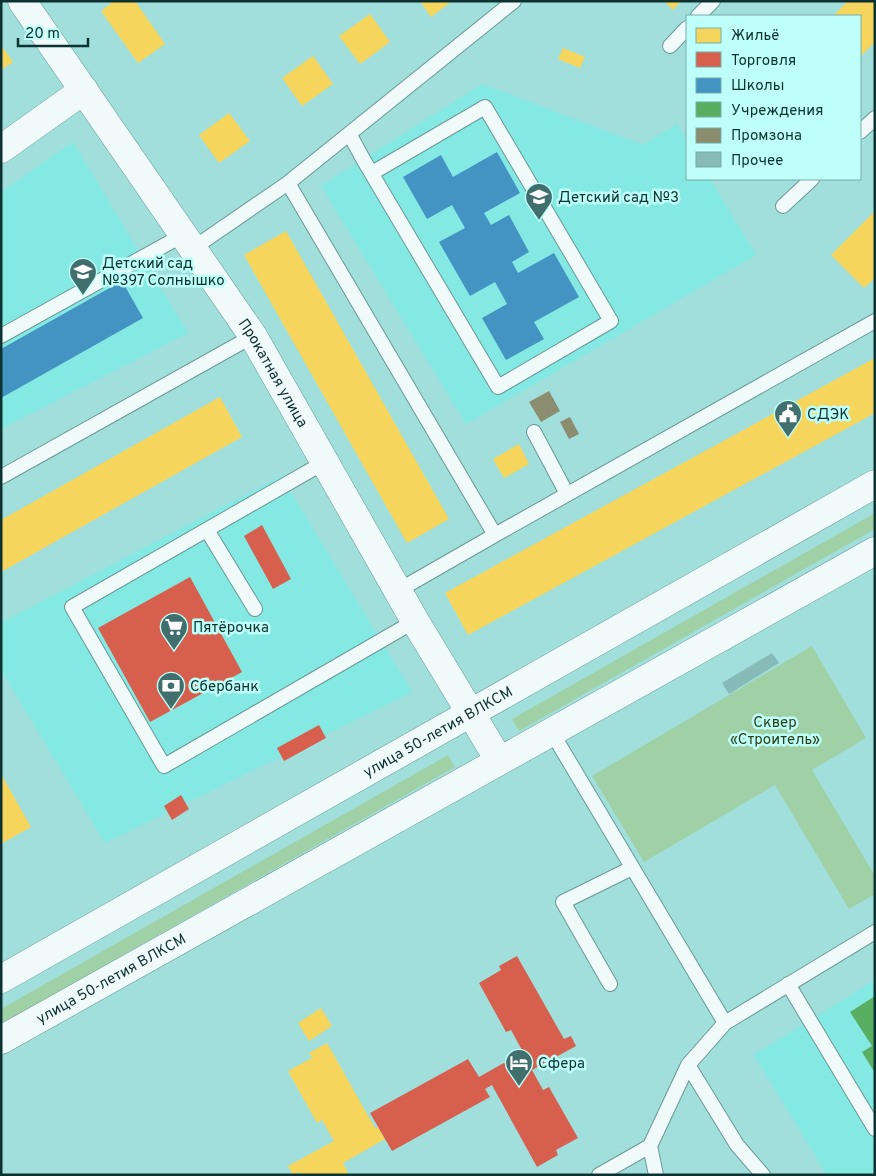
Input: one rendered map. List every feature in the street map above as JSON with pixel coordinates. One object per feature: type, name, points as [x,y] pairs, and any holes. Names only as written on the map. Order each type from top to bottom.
[{"type":"main road","name":"Прокатная улица","points":[[22,1],[253,336],[415,620],[498,760]]},
{"type":"main road","points":[[1,149],[84,90]]},
{"type":"main road","name":"улица 50-летия ВЛКСМ","points":[[1,979],[875,484]]},
{"type":"main road","name":"улица 50-летия ВЛКСМ","points":[[1,1040],[875,550]]},
{"type":"lane","points":[[1,336],[188,242],[288,183],[350,135],[514,1]]},
{"type":"lane","points":[[699,15],[713,1]]},
{"type":"lane","points":[[670,46],[686,29]]},
{"type":"lane","points":[[350,135],[372,173],[498,387],[611,321],[485,106],[372,173]]},
{"type":"lane","points":[[861,131],[875,118]]},
{"type":"lane","points":[[784,206],[811,180]]},
{"type":"lane","points":[[288,183],[495,535]]},
{"type":"lane","points":[[399,590],[875,321]]},
{"type":"lane","points":[[1,477],[253,336]]},
{"type":"lane","points":[[534,432],[567,494]]},
{"type":"lane","points":[[325,462],[72,607],[164,766],[415,620]]},
{"type":"lane","points":[[207,530],[255,610]]},
{"type":"lane","points":[[551,731],[725,1022]]},
{"type":"lane","points":[[610,984],[563,902],[632,868]]},
{"type":"lane","points":[[599,1175],[650,1146],[688,1065],[725,1022],[875,932]]},
{"type":"lane","points":[[788,984],[875,1129]]},
{"type":"lane","points":[[688,1065],[737,1145],[763,1175]]},
{"type":"lane","points":[[650,1146],[656,1175]]},
{"type":"shaded area","name":"Детский сад №3","points":[[482,84],[643,145],[677,124],[686,138],[686,180],[711,180],[756,255],[466,424],[321,186]]},
{"type":"shaded area","name":"Детский сад №397 Солнышко","points":[[73,142],[188,333],[1,429],[1,192]]},
{"type":"shaded area","points":[[281,476],[412,692],[105,843],[1,670],[1,623]]},
{"type":"shaded area","points":[[875,980],[875,1175],[827,1175],[754,1055]]},
{"type":"green space","points":[[875,513],[875,529],[519,731],[512,719]]},
{"type":"green space","name":"Сквер «Cтроитель»","points":[[812,646],[866,738],[812,770],[875,876],[875,894],[849,909],[775,785],[644,862],[592,776]]},
{"type":"green space","points":[[448,755],[455,767],[1,1024],[1,1009]]},
{"type":"building: Жильё","points":[[114,1],[135,1],[165,44],[138,63],[101,11]]},
{"type":"building: Жильё","points":[[420,1],[452,1],[431,17]]},
{"type":"building: Жильё","points":[[664,1],[681,1],[673,10]]},
{"type":"building: Жильё","points":[[848,1],[875,1],[875,42],[861,56],[861,15],[834,15]]},
{"type":"building: Жильё","points":[[370,14],[390,42],[360,64],[339,36]]},
{"type":"building: Жильё","points":[[1,45],[13,62],[1,70]]},
{"type":"building: Жильё","points":[[563,48],[585,57],[580,68],[558,59]]},
{"type":"building: Жильё","points":[[313,56],[333,84],[302,106],[282,78]]},
{"type":"building: Жильё","points":[[229,113],[250,141],[219,163],[199,135]]},
{"type":"building: Жильё","points":[[875,211],[875,278],[864,288],[831,255]]},
{"type":"building: Жильё","points":[[286,231],[449,519],[407,543],[244,255]]},
{"type":"building: Жильё","points":[[875,358],[875,413],[468,635],[445,593]]},
{"type":"building: Жильё","points":[[220,397],[242,437],[1,572],[1,520]]},
{"type":"building: Жильё","points":[[519,444],[529,464],[504,478],[493,459]]},
{"type":"building: Жильё","points":[[1,774],[31,827],[1,844]]},
{"type":"building: Жильё","points":[[321,1008],[332,1026],[309,1041],[298,1023]]},
{"type":"building: Жильё","points":[[327,1043],[375,1128],[378,1127],[385,1139],[343,1163],[349,1175],[302,1175],[300,1172],[293,1175],[288,1166],[334,1141],[322,1120],[317,1123],[288,1071],[312,1058],[309,1053]]},
{"type":"building: Торговля","points":[[262,525],[291,579],[273,589],[244,536]]},
{"type":"building: Торговля","points":[[190,577],[242,672],[150,722],[98,628]]},
{"type":"building: Торговля","points":[[319,725],[326,738],[284,761],[277,748]]},
{"type":"building: Торговля","points":[[181,795],[189,809],[172,820],[164,806]]},
{"type":"building: Торговля","points":[[517,956],[564,1039],[571,1036],[576,1046],[532,1070],[543,1090],[549,1087],[578,1138],[556,1150],[558,1155],[537,1167],[492,1085],[485,1089],[490,1097],[392,1151],[370,1113],[468,1059],[479,1077],[523,1052],[511,1030],[506,1032],[479,983],[501,970],[499,966]]},
{"type":"building: Школы","points":[[497,152],[520,193],[484,213],[491,225],[509,215],[529,252],[512,262],[518,273],[554,253],[579,297],[534,322],[544,339],[506,360],[482,318],[507,304],[495,282],[470,296],[439,242],[465,228],[452,205],[427,219],[403,177],[441,155],[453,177]]},
{"type":"building: Школы","points":[[122,281],[143,318],[1,398],[1,349]]},
{"type":"building: Учреждения","points":[[875,996],[875,1073],[862,1052],[872,1046],[850,1012]]},
{"type":"building: Промзона","points":[[549,391],[560,411],[541,422],[529,402]]},
{"type":"building: Промзона","points":[[570,417],[579,434],[569,439],[560,422]]},
{"type":"building: Прочее","points":[[772,653],[779,663],[729,694],[722,683]]},
{"type":"place","name":"Детский сад №3","points":[[539,221]]},
{"type":"place","name":"Детский сад №397 Солнышко","points":[[83,296]]},
{"type":"place","name":"СДЭК","points":[[788,438]]},
{"type":"place","name":"Пятёрочка","points":[[174,651]]},
{"type":"place","name":"Сбербанк","points":[[171,710]]},
{"type":"place","name":"Сфера","points":[[519,1087]]}]
